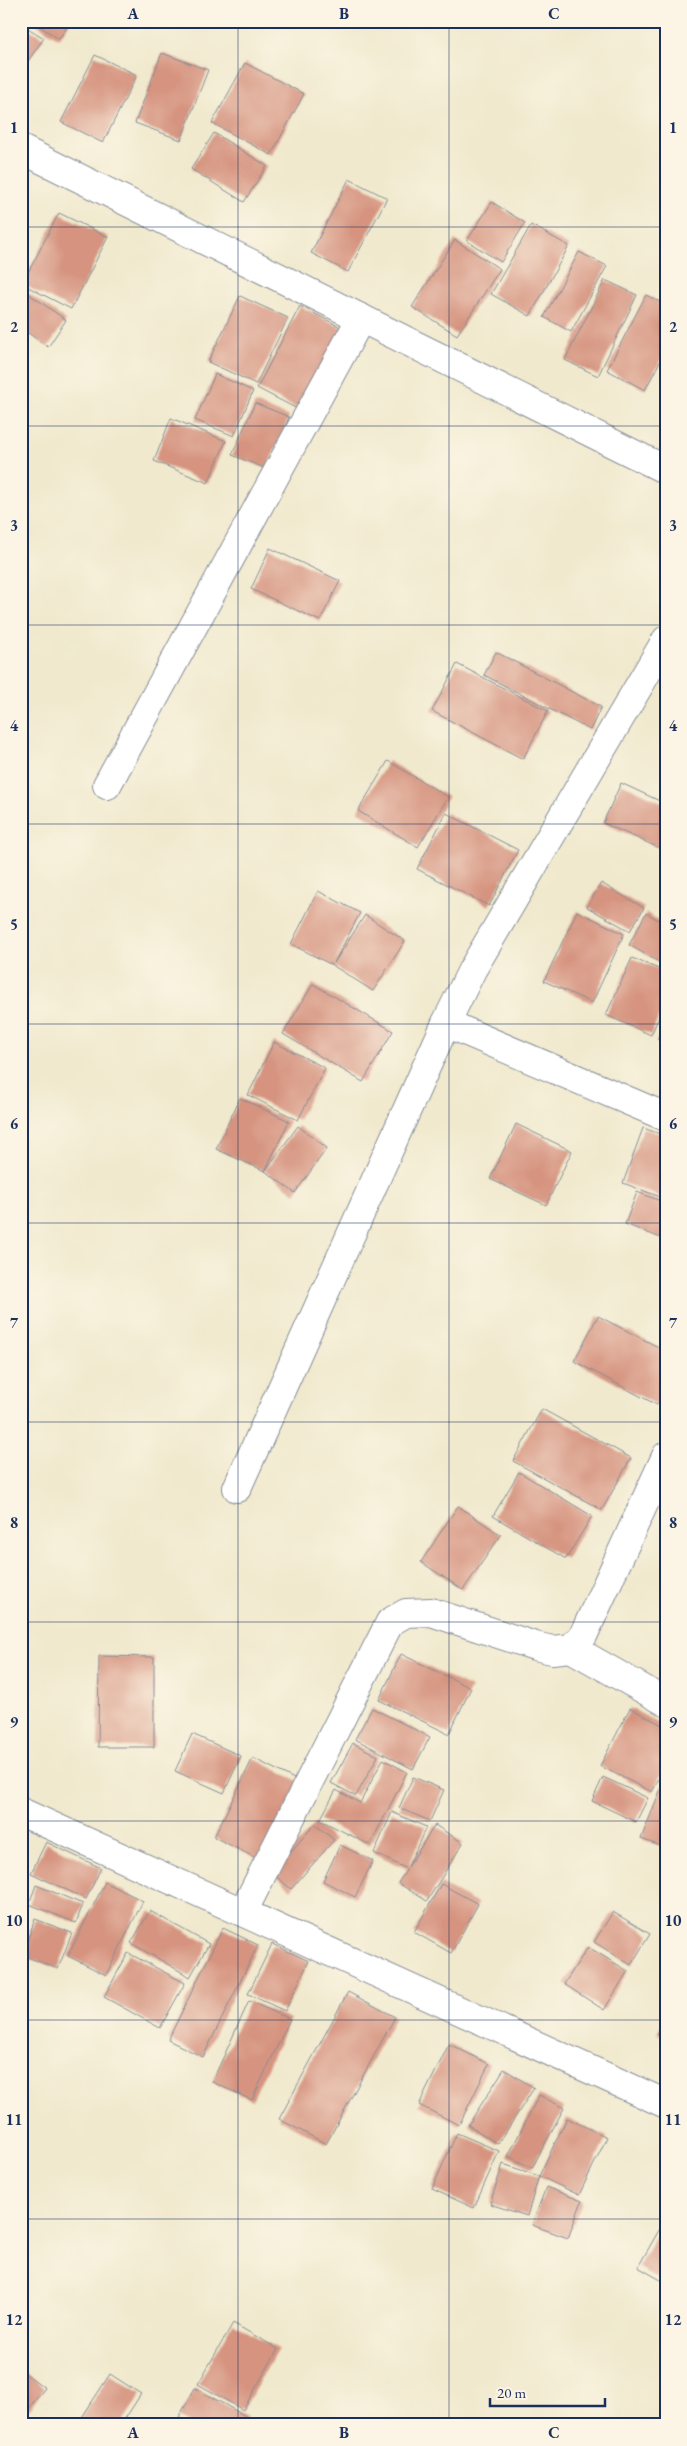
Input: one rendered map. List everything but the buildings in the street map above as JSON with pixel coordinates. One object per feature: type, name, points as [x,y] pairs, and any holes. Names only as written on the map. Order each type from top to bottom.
[{"type":"street","points":[[21,149],[666,470]]},
{"type":"street","points":[[107,784],[360,318]]},
{"type":"street","points":[[237,1488],[446,1023],[472,970],[666,640]]},
{"type":"street","points":[[446,1023],[666,1117]]},
{"type":"street","points":[[571,1648],[583,1636],[666,1456]]},
{"type":"street","points":[[243,1912],[390,1622],[406,1613],[430,1612],[534,1646],[552,1650],[571,1648],[666,1702]]},
{"type":"street","points":[[21,1812],[666,2104]]}]
